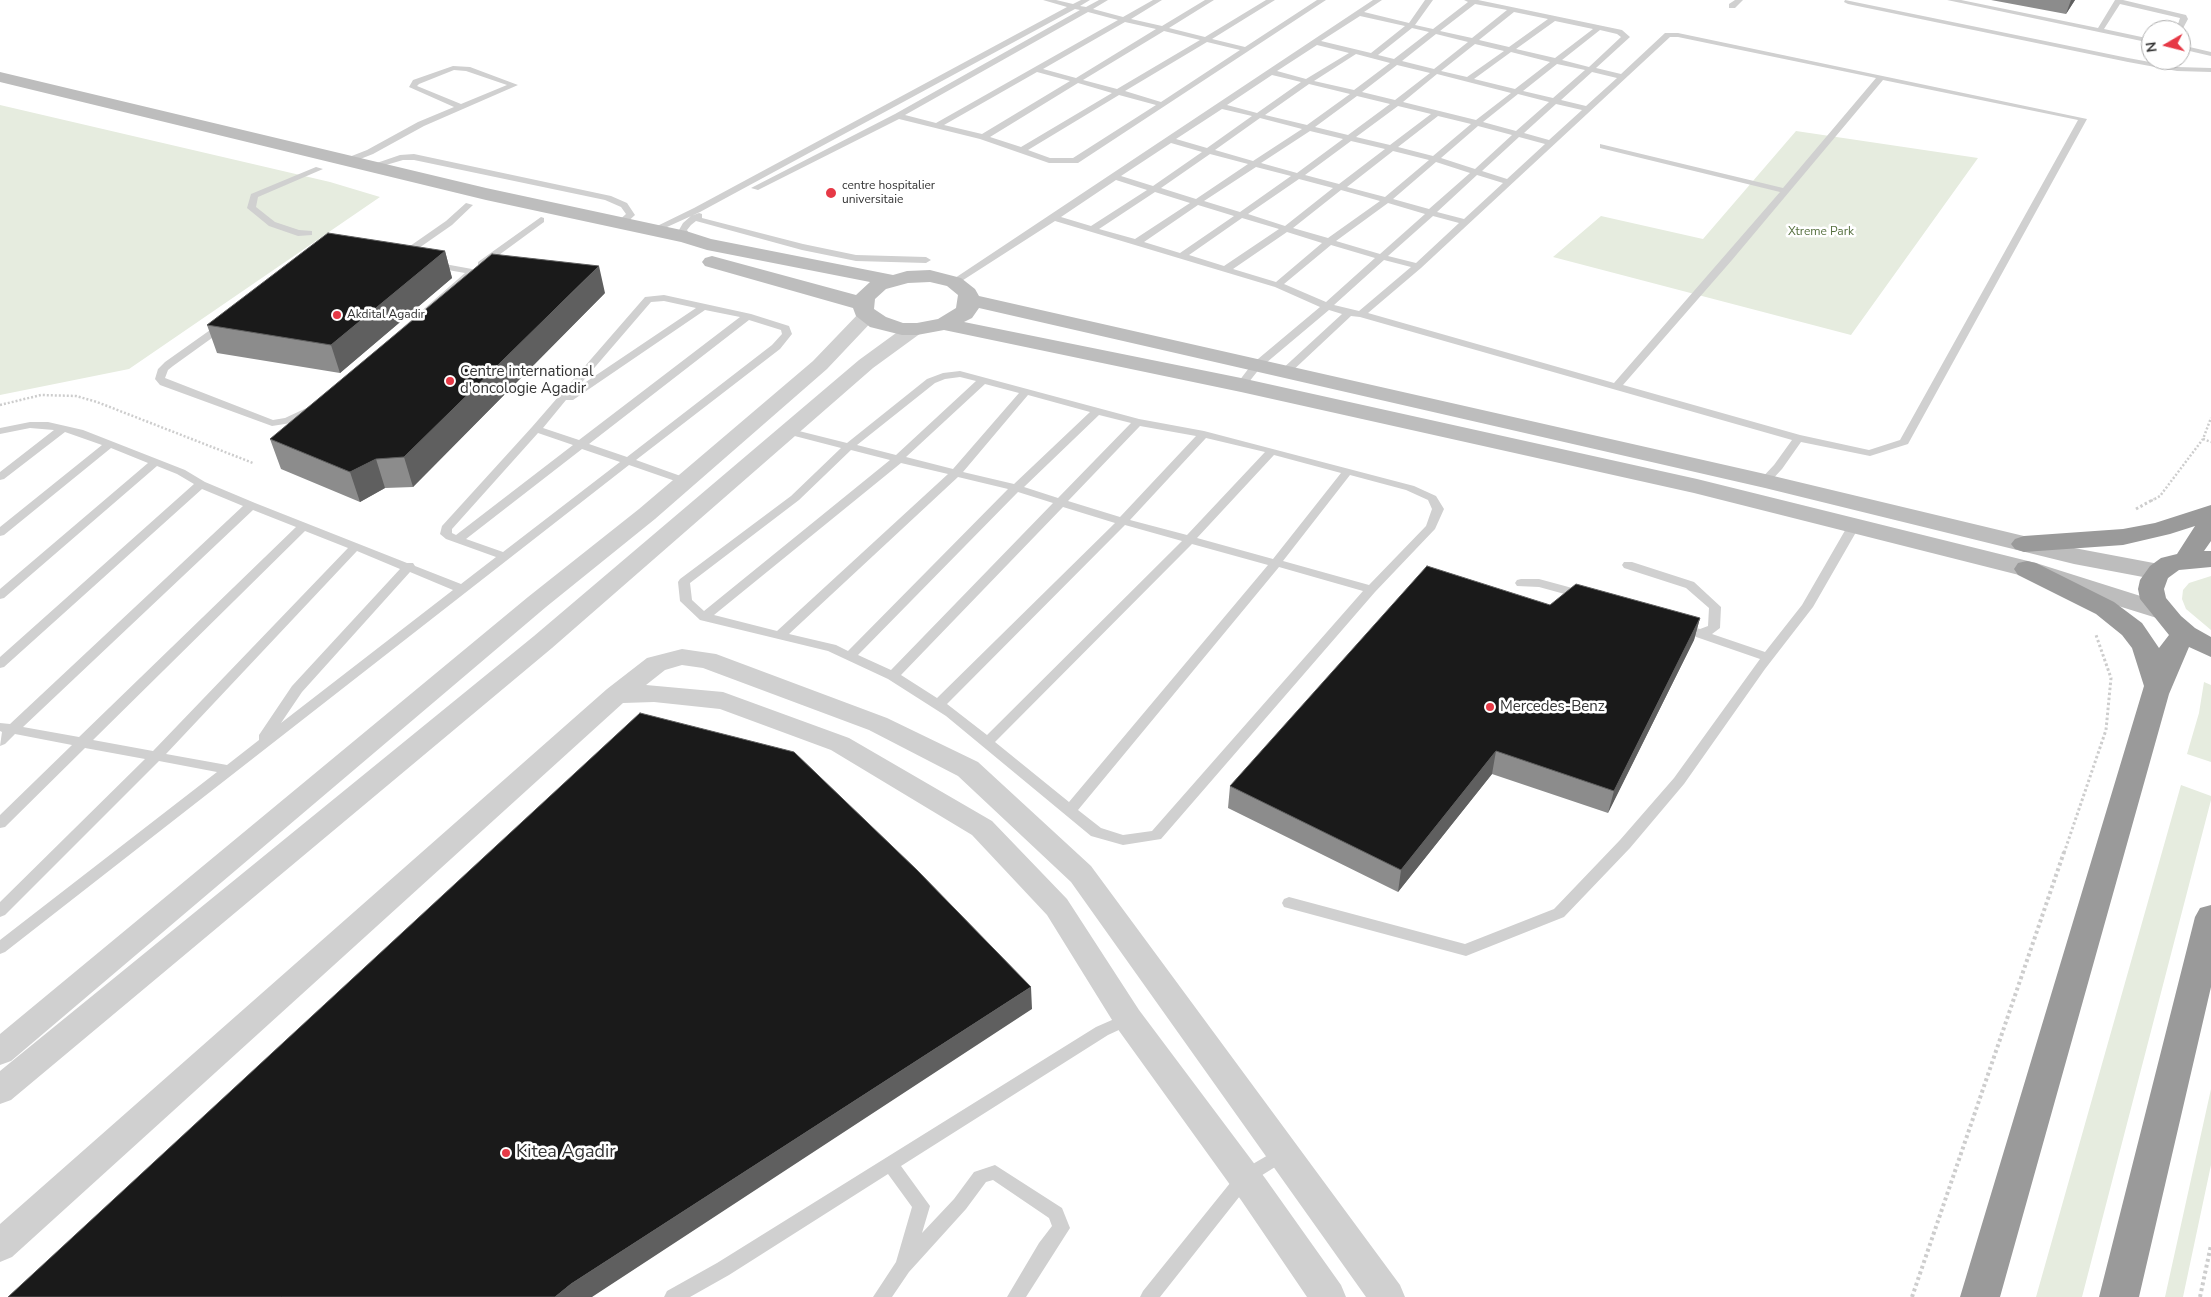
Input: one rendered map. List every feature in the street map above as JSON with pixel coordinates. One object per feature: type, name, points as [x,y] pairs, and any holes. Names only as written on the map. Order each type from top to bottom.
[{"type":"highway","points":[[2025,556],[2161,529],[2211,512]]},
{"type":"highway","points":[[2211,521],[2198,560],[2170,564],[2159,572],[2153,580],[2152,589],[2153,599],[2160,611],[2185,634],[2211,648]]},
{"type":"highway","points":[[2025,556],[2074,591],[2105,608],[2132,629],[2145,646],[2158,684]]},
{"type":"highway","points":[[1980,1297],[2158,684],[2173,648],[2185,634]]},
{"type":"highway","points":[[2119,1297],[2211,917]]},
{"type":"street","points":[[0,77],[369,167],[620,224],[686,237],[707,244],[890,280],[924,276],[954,282],[968,293],[969,307],[964,313],[944,324]]},
{"type":"street","points":[[0,96],[319,169],[469,206],[541,220],[671,250],[865,310],[889,326],[914,329],[944,324],[1249,376],[1284,373],[1765,481],[2025,556],[2160,611]]},
{"type":"street","points":[[469,206],[486,194]]},
{"type":"street","points":[[0,1052],[524,613],[685,481],[820,365],[865,310],[871,290],[890,280]]},
{"type":"street","points":[[970,300],[1249,376],[1697,486],[1853,527],[2025,556],[2074,556],[2159,572]]},
{"type":"street","points":[[0,1090],[543,642],[884,348],[914,329]]},
{"type":"street","points":[[0,1246],[616,695],[656,664],[682,657],[707,660],[878,724],[968,770],[1081,874],[1387,1297]]},
{"type":"street","points":[[616,695],[654,692],[724,702],[840,744],[982,828],[1057,907],[1128,1018],[1245,1178],[1328,1297]]},
{"type":"lane","points":[[1047,0],[1205,40],[1245,48]]},
{"type":"lane","points":[[653,230],[740,186],[1086,0]]},
{"type":"lane","points":[[686,237],[683,230],[687,223],[694,218],[898,116],[1104,0]]},
{"type":"lane","points":[[938,125],[1158,0]]},
{"type":"lane","points":[[983,137],[1210,0]]},
{"type":"lane","points":[[1024,149],[1271,0]]},
{"type":"lane","points":[[898,116],[983,137],[1024,149],[1049,160],[1075,161],[1319,0]]},
{"type":"lane","points":[[954,282],[1054,218],[1378,0]]},
{"type":"lane","points":[[1372,56],[1411,25],[1429,0]]},
{"type":"lane","points":[[1732,6],[1739,0]]},
{"type":"lane","points":[[1951,0],[2141,39]]},
{"type":"lane","points":[[2100,30],[2118,0],[2183,17],[2184,20]]},
{"type":"lane","points":[[1136,243],[1308,128],[1396,62],[1471,1],[1619,32],[1626,37],[1249,376]]},
{"type":"lane","points":[[1848,2],[2141,60]]},
{"type":"lane","points":[[1182,256],[1299,176],[1348,138],[1398,103],[1513,10]]},
{"type":"lane","points":[[1358,13],[1622,77]]},
{"type":"lane","points":[[1469,79],[1553,19]]},
{"type":"lane","points":[[1278,285],[1330,241],[1388,199],[1477,123],[1598,28]]},
{"type":"lane","points":[[1054,218],[1278,285],[1327,306],[1349,313],[1361,314],[1618,385],[1798,438],[1870,453],[1904,442],[2083,119],[1678,35],[1668,35],[1418,266],[1361,314]]},
{"type":"lane","points":[[1315,42],[1587,109]]},
{"type":"lane","points":[[2191,49],[2211,54]]},
{"type":"lane","points":[[1091,230],[1355,52]]},
{"type":"lane","points":[[347,161],[460,107],[514,85],[467,69],[453,68],[416,82],[413,87],[460,107]]},
{"type":"lane","points":[[2191,68],[2210,71]]},
{"type":"lane","points":[[1036,70],[1161,104]]},
{"type":"lane","points":[[1270,72],[1477,123],[1550,144]]},
{"type":"lane","points":[[1618,385],[1881,77]]},
{"type":"lane","points":[[1220,106],[1435,159],[1508,182]]},
{"type":"lane","points":[[1226,269],[1287,228],[1437,113]]},
{"type":"lane","points":[[1169,140],[1388,199],[1465,222]]},
{"type":"lane","points":[[1603,146],[1785,191]]},
{"type":"lane","points":[[369,167],[403,157],[414,156],[608,198],[624,205],[631,215],[620,224]]},
{"type":"lane","points":[[309,233],[298,233],[272,224],[251,208],[254,196],[319,169]]},
{"type":"lane","points":[[1114,177],[1418,266]]},
{"type":"lane","points":[[740,186],[751,190]]},
{"type":"lane","points":[[399,258],[469,206]]},
{"type":"lane","points":[[694,218],[802,247],[856,258],[926,260]]},
{"type":"lane","points":[[472,272],[351,250],[320,258],[169,364],[163,369],[160,379],[272,423],[287,421],[319,406],[472,272],[541,220]]},
{"type":"lane","points":[[0,948],[503,556],[782,342],[787,334],[786,328],[748,316],[664,298],[648,300],[536,429],[446,528],[446,534],[503,556]]},
{"type":"lane","points":[[553,409],[703,307]]},
{"type":"lane","points":[[1284,373],[1349,313]]},
{"type":"lane","points":[[458,539],[582,446],[748,316]]},
{"type":"lane","points":[[960,374],[984,379],[1138,422],[1204,434],[1410,488],[1432,498],[1438,509],[1431,527],[1371,589],[1156,835],[1123,840],[1096,832],[938,705],[893,676],[832,648],[704,617],[686,601],[684,582],[795,498],[847,448],[931,381],[943,376],[960,374]]},
{"type":"lane","points":[[704,617],[896,460],[984,379]]},
{"type":"lane","points":[[779,636],[955,474],[1026,391]]},
{"type":"lane","points":[[850,656],[1016,488],[1098,411]]},
{"type":"lane","points":[[893,676],[1138,422]]},
{"type":"lane","points":[[0,431],[30,425],[48,425],[79,432],[108,445],[181,472],[201,484],[251,505],[409,566],[462,589]]},
{"type":"lane","points":[[0,477],[63,428]]},
{"type":"lane","points":[[536,429],[685,481]]},
{"type":"lane","points":[[787,431],[847,448],[1016,488],[1060,504],[1371,589]]},
{"type":"lane","points":[[938,705],[1123,521],[1204,434]]},
{"type":"lane","points":[[1765,481],[1778,467],[1798,438]]},
{"type":"lane","points":[[0,534],[108,445]]},
{"type":"lane","points":[[987,743],[1189,540],[1272,451]]},
{"type":"lane","points":[[0,595],[155,462]]},
{"type":"lane","points":[[1070,811],[1276,563],[1348,471]]},
{"type":"lane","points":[[0,664],[201,484]]},
{"type":"lane","points":[[0,741],[6,728],[251,505]]},
{"type":"lane","points":[[0,823],[303,526]]},
{"type":"lane","points":[[1290,903],[1466,950],[1560,913],[1625,844],[1679,781],[1768,657],[1807,608],[1853,527]]},
{"type":"lane","points":[[0,911],[156,756],[356,546]]},
{"type":"lane","points":[[1628,565],[1690,585],[1715,607],[1714,628],[1700,634]]},
{"type":"lane","points":[[257,749],[297,689],[409,566]]},
{"type":"lane","points":[[1521,583],[1538,583],[1591,597]]},
{"type":"lane","points":[[1664,622],[1768,657]]},
{"type":"lane","points":[[6,728],[230,770]]},
{"type":"lane","points":[[673,1297],[723,1269],[1102,1030],[1128,1018]]},
{"type":"lane","points":[[1149,1297],[1245,1178],[1282,1154]]},
{"type":"lane","points":[[889,1163],[921,1206],[903,1266]]},
{"type":"lane","points":[[882,1297],[903,1266],[960,1204],[980,1176],[995,1172],[1056,1213],[1061,1228],[1045,1249],[1016,1297]]},
{"type":"path","points":[[0,405],[41,395],[76,396],[97,402],[253,463]]},
{"type":"path","points":[[2130,512],[2160,496],[2203,439],[2211,418]]},
{"type":"path","points":[[2203,439],[2211,442]]},
{"type":"path","points":[[1912,1297],[2106,730],[2111,678],[2096,635],[2074,608],[2074,591]]},
{"type":"path","points":[[2200,1297],[2211,1245]]},
{"type":"green space","points":[[0,105],[330,182],[380,197],[129,369],[0,395]]},
{"type":"green space","name":"Xtreme Park","points":[[1796,131],[1978,158],[1851,335],[1553,257],[1601,216],[1703,239]]},
{"type":"green space","points":[[2211,576],[2211,630],[2186,609],[2182,599],[2183,590],[2189,583]]},
{"type":"green space","points":[[2204,682],[2211,685],[2211,762],[2187,754],[2199,713]]},
{"type":"green space","points":[[2181,785],[2211,796],[2211,800],[2082,1297],[2036,1297]]},
{"type":"green space","points":[[2211,1089],[2211,1165],[2183,1297],[2165,1297]]},
{"type":"building","points":[[328,233],[445,251],[331,345],[207,325]]},
{"type":"building","name":"Centre international d'oncologie Agadir","points":[[492,254],[599,266],[404,457],[376,459],[350,472],[270,439]]},
{"type":"building","name":"Mercedes-Benz","points":[[1427,566],[1550,605],[1576,584],[1700,618],[1614,791],[1496,751],[1401,870],[1230,786]]},
{"type":"building","name":"Kitea Agadir","points":[[640,713],[794,752],[917,870],[1031,987],[571,1284],[555,1297],[8,1297]]},
{"type":"place","name":"centre hospitalier universitaie","points":[[831,193]]},
{"type":"place","name":"Akdital Agadir","points":[[337,315]]},
{"type":"place","name":"Centre international d'oncologie Agadir","points":[[450,381]]},
{"type":"place","name":"Mercedes-Benz","points":[[1490,707]]},
{"type":"place","name":"Kitea Agadir","points":[[506,1153]]}]
